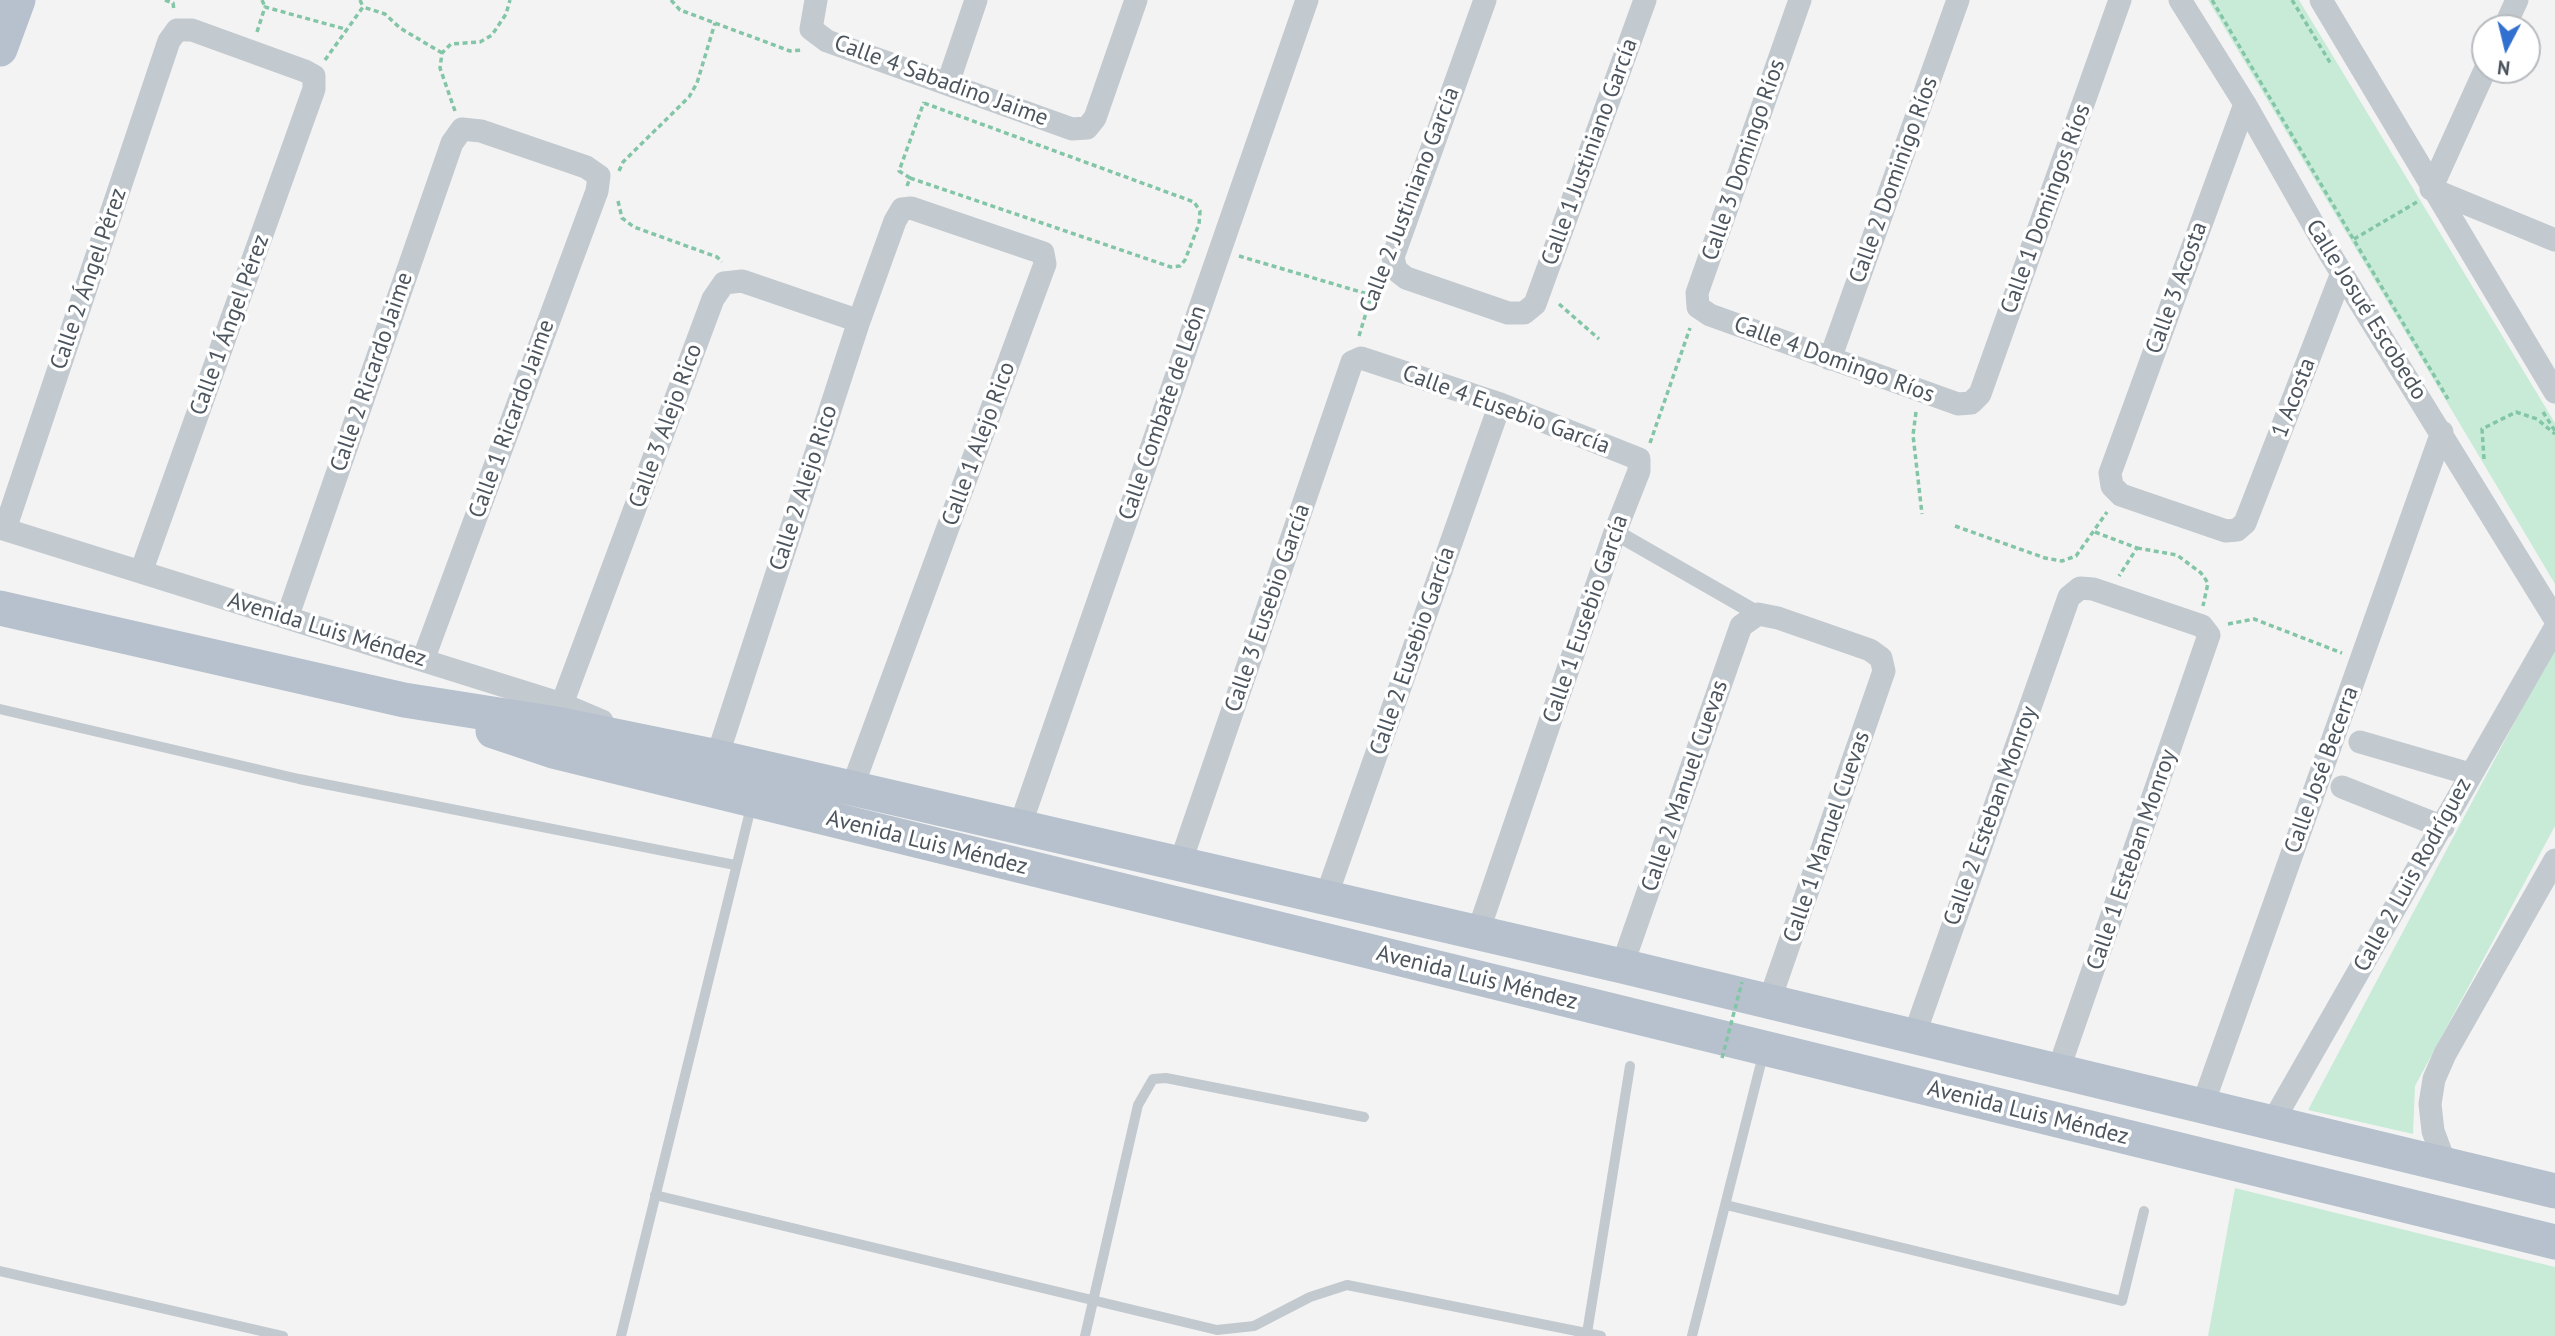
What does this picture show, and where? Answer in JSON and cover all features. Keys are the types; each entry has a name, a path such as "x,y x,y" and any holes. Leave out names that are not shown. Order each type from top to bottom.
{"main road":[{"path":"0,50 18,0"},
{"name":"Avenida Luis Méndez","path":"0,608 404,700 650,741 1622,965 2555,1191"},
{"name":"Avenida Luis Méndez","path":"404,700 553,751 2555,1242"}],"street":[{"path":"811,29 816,0"},
{"path":"940,81 976,0"},
{"name":"Calle 4 Sabadino Jaime","path":"811,29 827,41 1072,129 1087,128 1095,117 1136,0"},
{"name":"Calle Combate de León","path":"1020,826 1307,0"},
{"name":"Calle 2 Justiniano García","path":"1393,257 1485,0"},
{"name":"Calle 1 Justiniano García","path":"1538,296 1645,0"},
{"name":"Calle 3 Domingo Ríos","path":"1704,311 1697,293 1801,0"},
{"name":"Calle 2 Dominigo Ríos","path":"1830,359 1958,0"},
{"name":"Calle 1 Domingos Ríos","path":"1958,404 1971,403 1980,394 2120,0"},
{"name":"Calle Josué Escobedo","path":"2180,0 2245,104 2342,273 2555,619"},
{"path":"2321,0 2431,189 2555,392"},
{"name":"Calle 2 Ángel Pérez","path":"2,528 169,41 177,30 192,30 250,50"},
{"path":"250,50 314,76"},
{"name":"Calle 1 Ángel Pérez","path":"141,572 314,89 314,76"},
{"path":"2431,189 2479,84"},
{"name":"Calle 3 Acosta","path":"2113,482 2245,104"},
{"path":"462,129 481,131 608,176"},
{"name":"Calle 2 Ricardo Jaime","path":"287,618 452,144 462,129"},
{"name":"Calle 1 Ricardo Jaime","path":"423,660 597,191 608,176"},
{"path":"2431,189 2555,240"},
{"name":"Calle 1 Alejo Rico","path":"852,788 1045,264 1043,253 911,208 902,209 895,221"},
{"name":"Calle 2 Alejo Rico","path":"718,757 859,321 895,221"},
{"path":"1393,257 1396,270 1406,278 1508,313 1524,313 1538,296"},
{"name":"1 Acosta","path":"2113,482 2226,531 2237,530 2245,523 2342,273"},
{"path":"742,281 859,321"},
{"name":"Calle 3 Alejo Rico","path":"562,704 713,299 723,283 742,281"},
{"name":"Calle 4 Domingo Ríos","path":"1704,311 1958,404"},
{"name":"Calle 4 Eusebio García","path":"1357,360 1500,404 1639,459 1639,471"},
{"name":"Calle 3 Eusebio García","path":"1181,864 1357,360"},
{"name":"Calle 2 Eusebio García","path":"1326,897 1500,404"},
{"name":"Calle José Becerra","path":"2202,1107 2442,432"},
{"name":"Calle 1 Eusebio García","path":"1478,932 1615,532 1639,471"},
{"name":"Avenida Luis Méndez","path":"2,528 562,704 650,741"},
{"path":"1615,532 1758,614"},
{"name":"Calle 2 Esteban Monroy","path":"1913,1036 2069,597 2080,589 2108,594"},
{"path":"2108,594 2203,635"},
{"name":"Calle 1 Manuel Cuevas","path":"1758,614 1870,650 1881,658 1884,671 1769,1002"},
{"name":"Calle 2 Manuel Cuevas","path":"1622,965 1741,625 1758,614"},
{"name":"Calle 2 Luis Rodríguez","path":"2272,1123 2555,628"},
{"name":"Calle 1 Esteban Monroy","path":"2058,1071 2203,635"},
{"path":"2360,742 2470,774"},
{"path":"2342,787 2442,827"},
{"path":"2446,1166 2433,1131 2430,1104 2434,1079 2445,1054 2555,860"}],"lane":[{"path":"0,709 299,779 735,865"},
{"path":"621,1336 753,800"},
{"path":"1692,1336 1765,1049"},
{"path":"1587,1333 1630,1066"},
{"path":"1085,1336 1138,1105 1153,1079 1166,1078 1364,1117"},
{"path":"654,1195 1217,1330 1254,1326 1310,1297 1348,1285 1601,1336"},
{"path":"1726,1205 2122,1301 2144,1211"},
{"path":"0,1271 283,1336"}],"path":[{"path":"250,50 265,7 262,0"},
{"path":"360,0 363,7 385,14 400,28 442,53"},
{"path":"462,129 440,68 442,53 451,44 480,42 492,35 506,14 510,0"},
{"path":"671,0 680,10 797,52 804,47 811,29"},
{"path":"2212,0 2450,403"},
{"path":"265,7 345,29"},
{"path":"314,76 363,7"},
{"path":"715,23 697,83 689,97 608,176 622,218 634,227 717,257 742,281"},
{"path":"923,103 1195,202 1200,211 1199,224 1185,260 1180,266 1171,267 910,178 899,171 923,103 940,81"},
{"path":"895,221 910,178"},
{"path":"2353,239 2416,203 2431,189"},
{"path":"1219,251 1371,295"},
{"name":"Calle 2 Justiniano García","path":"1357,360 1379,271 1393,257"},
{"path":"1538,296 1599,339"},
{"path":"1639,471 1704,311"},
{"path":"1920,391 1913,424 1922,514"},
{"path":"2478,450 2485,462 2482,429 2516,412 2537,419 2555,434"},
{"path":"1955,526 2045,558 2062,561 2076,556 2095,532 2113,482"},
{"path":"2095,532 2137,548 2176,555 2201,573 2208,583 2203,635 2245,619 2254,619 2360,660"},
{"path":"2108,594 2137,548"},
{"path":"1722,1058 1742,982"}],"green space":[{"path":"2208,0 2299,0 2555,423 2555,584"},
{"path":"2555,646 2555,826 2415,1086 2413,1134 2308,1110"},
{"path":"2235,1188 2555,1267 2555,1336 2208,1336"}]}
